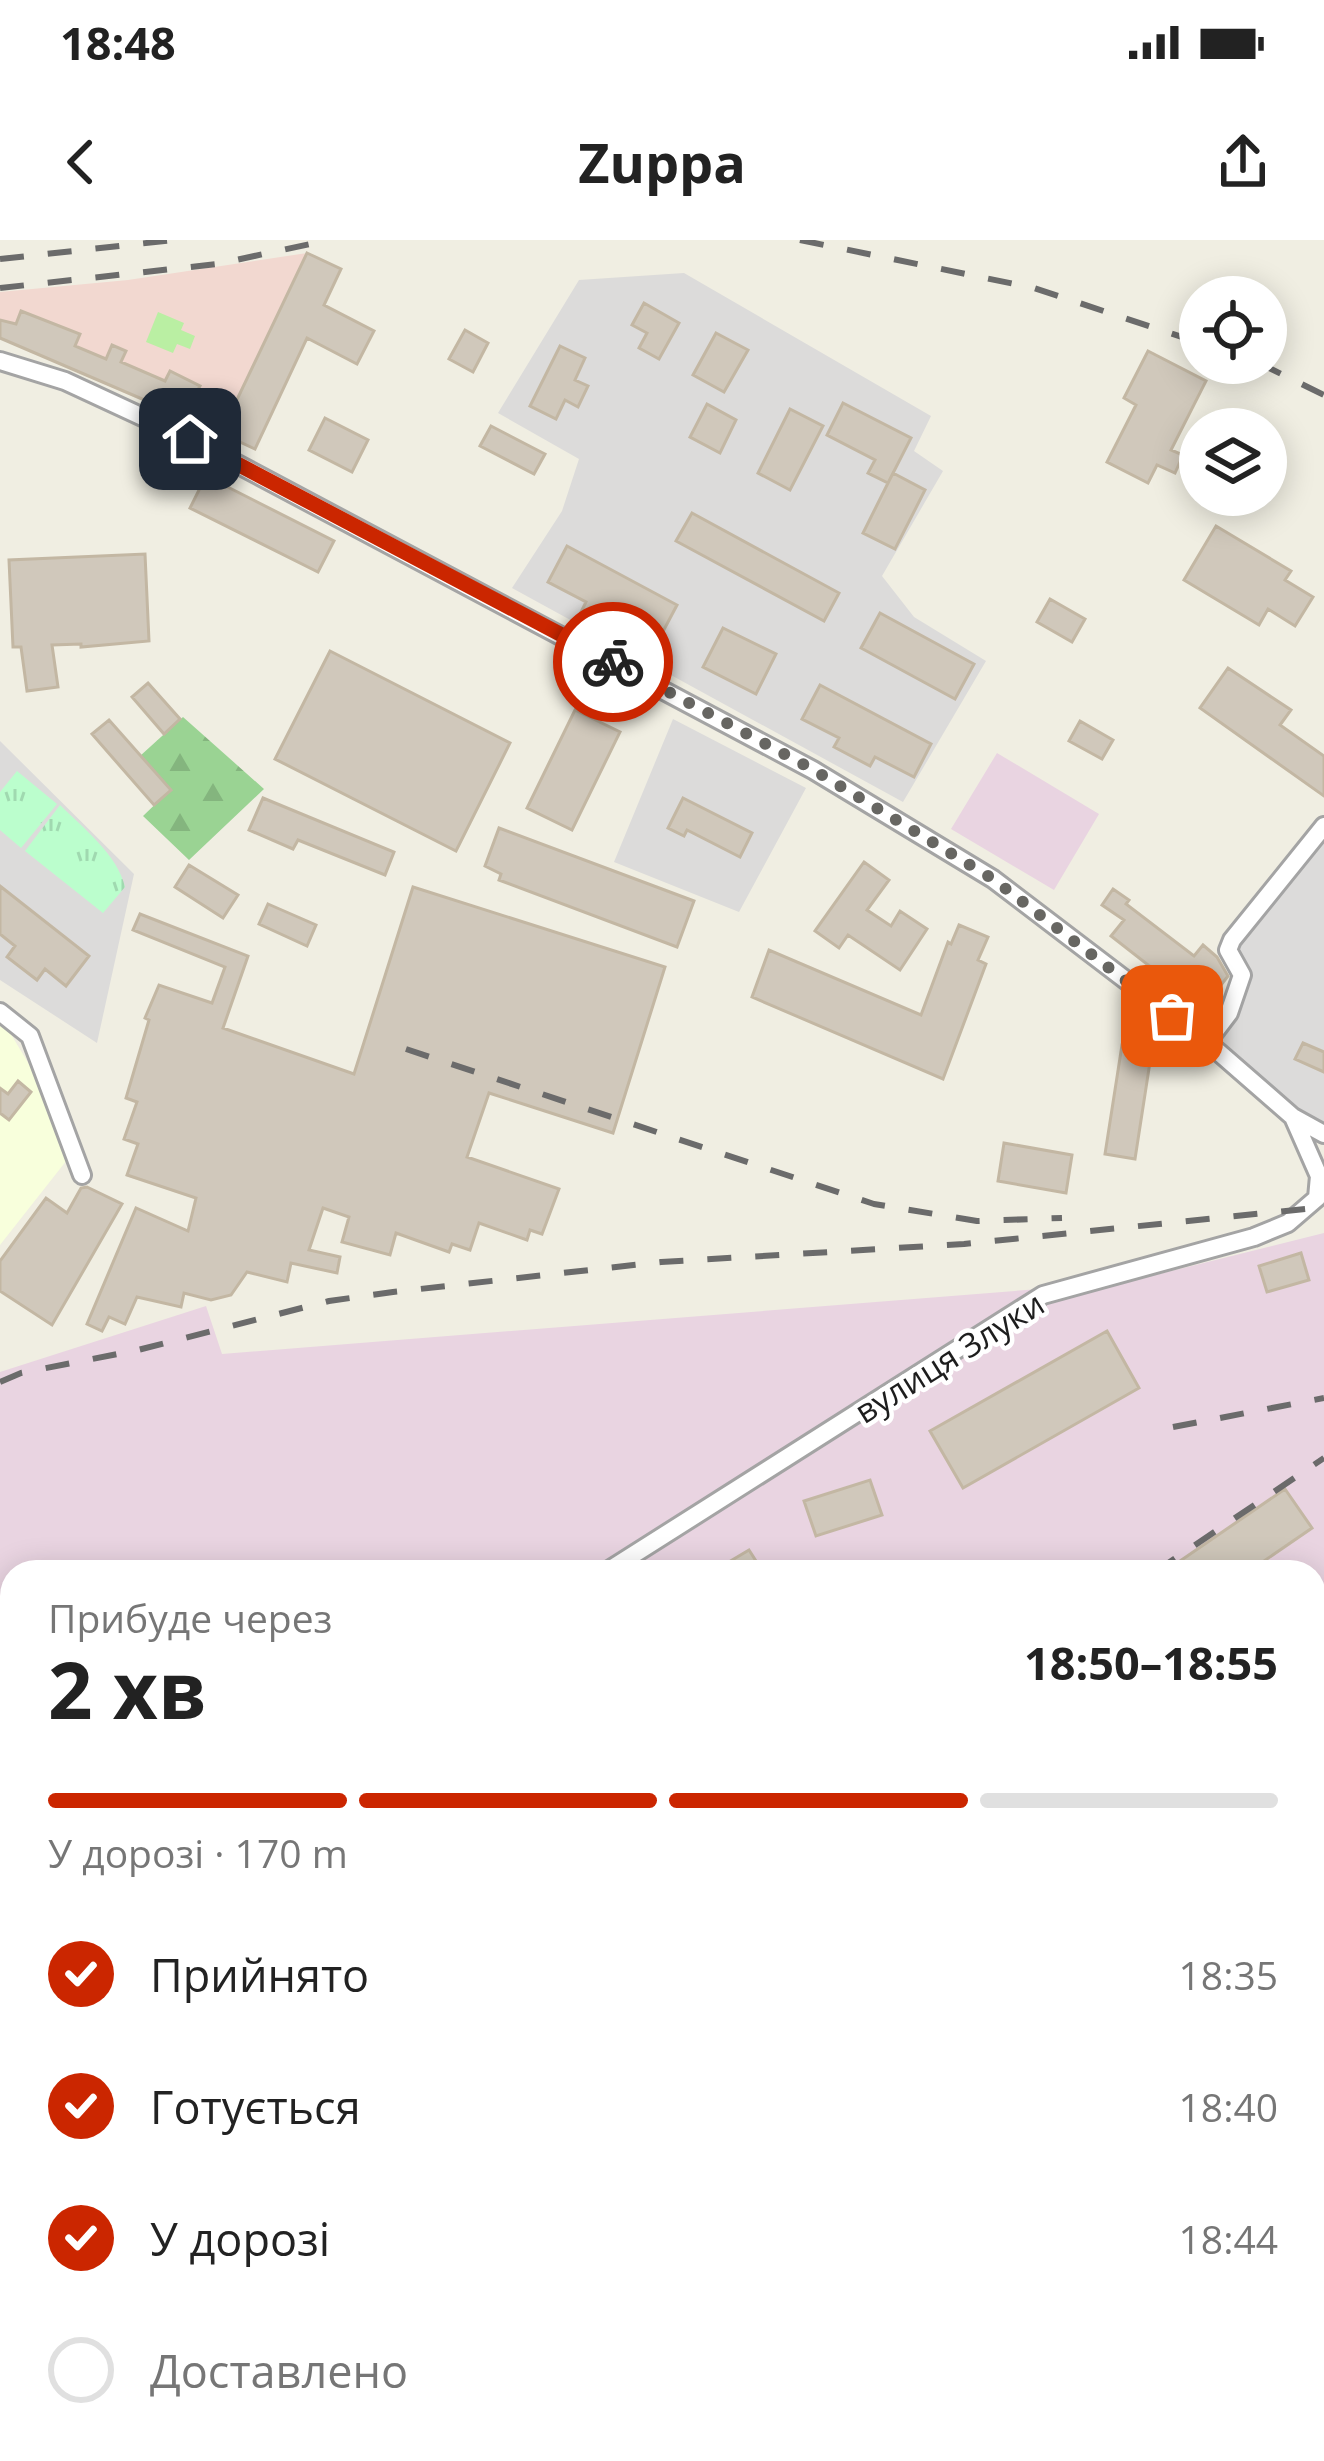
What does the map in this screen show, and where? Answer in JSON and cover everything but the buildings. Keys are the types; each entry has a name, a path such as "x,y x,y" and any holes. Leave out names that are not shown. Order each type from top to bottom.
{"street":[{"path":"0,361 64,381 190,439 814,770 993,879 1207,1042 1293,1117 1324,1134"},
{"path":"1207,1042 1229,1013 1242,975 1228,950 1232,940 1324,826"},
{"path":"0,1012 30,1036 82,1175"},
{"name":"вулиця Злуки","path":"625,1560 1043,1295 1254,1237 1288,1223 1320,1197 1313,1156 1293,1117"}],"shaded area":[{"path":"307,253 341,269 255,449 0,339 0,292 128,280"},
{"path":"684,273 931,416 914,451 943,471 882,576 914,617 986,661 903,802 512,588 562,511 579,459 498,413 579,280"},
{"path":"673,719 806,788 739,912 614,862"},
{"path":"0,741 134,874 97,1043 0,980"},
{"path":"997,753 1099,814 1054,890 951,829"},
{"path":"1324,821 1324,1127 1297,1115 1216,1034 1243,961 1226,939"},
{"path":"0,1016 78,1146 0,1245"},
{"path":"1324,1233 1324,1560 0,1560 0,1372 206,1306 222,1354 1127,1282"}],"green space":[{"path":"158,312 184,323 181,330 195,336 190,349 177,344 173,353 146,342"},
{"path":"183,717 264,789 189,860 143,816 170,790 140,756"},
{"path":"17,771 57,804 21,848 0,830 0,792"},
{"path":"60,805 98,842 121,875 125,887 103,913 25,851"}],"railway":[{"path":"0,259 174,240"},
{"path":"0,288 217,264 329,240"},
{"path":"800,240 1034,288 1179,336"},
{"path":"1287,377 1324,395"},
{"path":"406,1049 874,1204 977,1221 1062,1218"},
{"path":"0,1382 21,1373 138,1350 329,1301 393,1292 661,1262 964,1244 1324,1207"},
{"path":"1173,1427 1324,1398"},
{"path":"1173,1560 1324,1458"}],"way so far":[{"path":"613,662 814,770 993,879 1172,1016"}],"route":[{"path":"190,439 613,662"}]}
